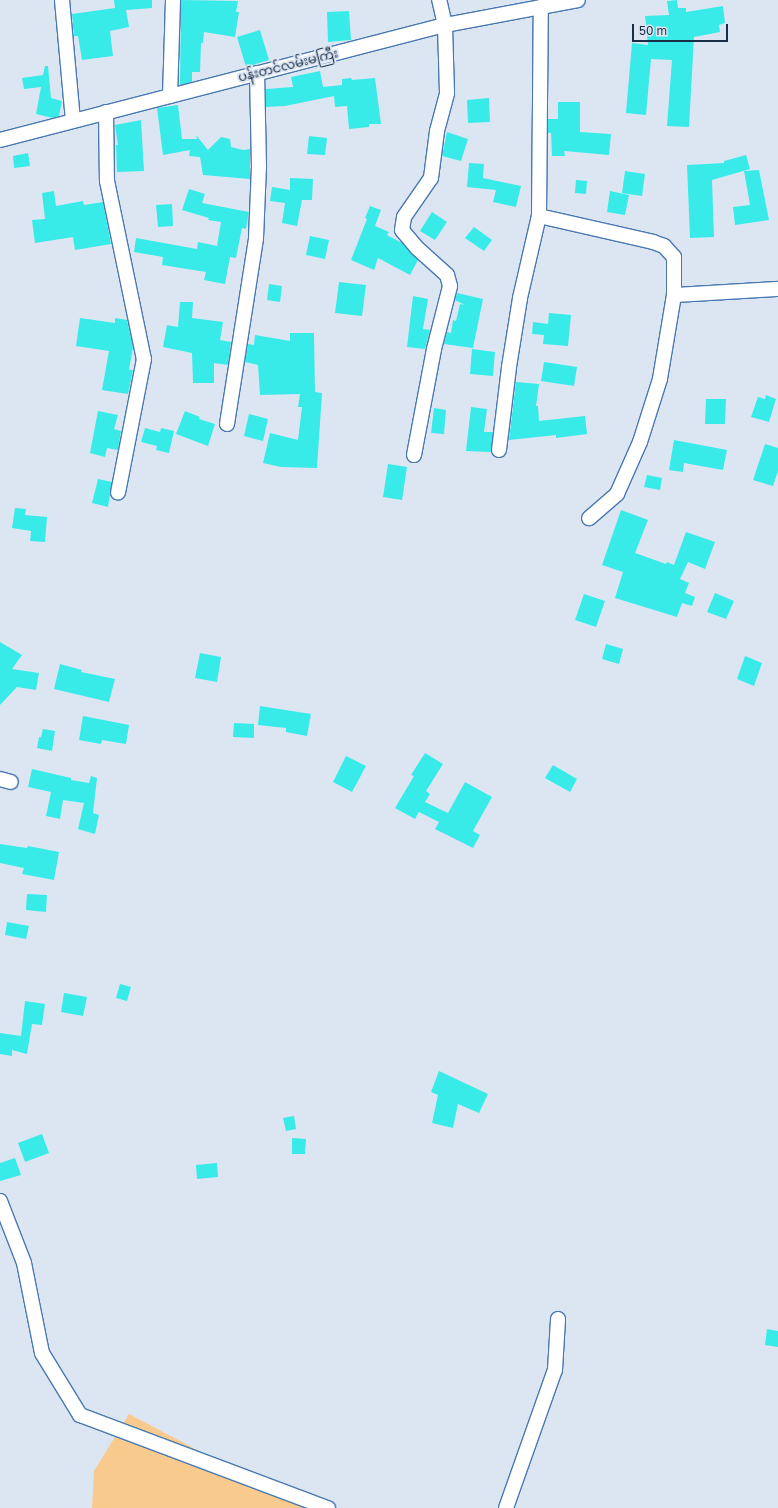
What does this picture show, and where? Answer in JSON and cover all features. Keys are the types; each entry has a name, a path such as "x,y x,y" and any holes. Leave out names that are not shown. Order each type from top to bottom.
{"street":[{"path":"62,0 73,121"},
{"path":"170,96 173,0"},
{"path":"414,455 434,349 450,286 447,275 417,248 402,230 404,217 431,178 437,131 447,94 445,25 439,0"},
{"name":"ပန်းတင်လမ်းမကြီး","path":"0,140 445,25 578,0"},
{"path":"499,450 509,367 520,298 539,216 541,7"},
{"path":"227,424 256,238 259,166 257,74"},
{"path":"106,112 107,181 144,359 118,493"},
{"path":"539,216 664,246 674,257 674,295 660,378 640,442 617,494 589,518"},
{"path":"674,295 778,289"},
{"path":"0,1201 24,1262 42,1353 80,1415 328,1508"},
{"path":"506,1508 555,1370 558,1318"}],"shaded area":[{"path":"129,1414 307,1508 92,1508 94,1471"}],"building":[{"path":"114,0 152,0 152,8 126,10 129,27 110,31 113,56 82,60 78,36 74,36 72,14 115,8"},
{"path":"181,0 238,1 236,12 239,12 235,37 204,32 203,43 201,43 200,72 192,72 192,82 180,85"},
{"path":"677,0 678,8 686,8 686,12 723,6 725,23 719,25 720,32 694,37 689,127 667,126 672,60 651,59 646,115 626,113 632,43 648,45 645,16 669,15 667,1"},
{"path":"349,11 351,40 328,42 327,12"},
{"path":"260,30 269,60 246,67 237,37"},
{"path":"45,66 48,66 51,98 62,101 59,116 53,118 36,114 41,87 24,89 22,78 43,75"},
{"path":"320,71 323,87 342,85 342,79 351,78 352,80 375,78 381,124 369,124 369,127 349,129 347,106 335,107 334,96 285,106 266,107 266,89 293,87 291,77"},
{"path":"489,98 490,122 468,123 467,100"},
{"path":"558,102 580,102 580,132 611,134 609,155 564,151 565,156 552,156 551,133 548,133 548,119 558,119"},
{"path":"178,105 182,139 197,139 196,135 208,150 221,137 230,139 231,147 243,150 250,149 250,179 203,175 200,157 189,156 190,150 163,155 157,108"},
{"path":"141,120 144,171 117,172 116,145 118,145 115,125"},
{"path":"447,132 468,139 461,161 442,156"},
{"path":"309,136 327,138 325,155 307,154"},
{"path":"28,153 30,166 14,168 13,156"},
{"path":"746,155 750,169 712,180 714,237 690,238 687,165 724,163 724,161"},
{"path":"469,163 484,164 483,178 521,186 516,207 493,202 496,190 467,187"},
{"path":"759,170 769,220 735,225 733,207 750,205 744,171"},
{"path":"625,171 645,174 642,196 622,193"},
{"path":"290,178 313,179 312,200 302,200 297,226 282,223 285,203 270,201 272,187 290,190"},
{"path":"576,180 587,181 586,194 575,193"},
{"path":"189,189 205,194 202,203 249,212 246,229 242,228 236,258 230,257 225,284 204,280 206,272 162,265 163,257 134,252 136,238 197,249 198,242 217,246 221,222 208,220 209,218 182,210"},
{"path":"54,191 56,206 83,201 84,205 103,202 111,244 75,250 73,237 35,243 32,220 45,219 42,193"},
{"path":"610,191 629,195 625,215 607,212"},
{"path":"172,204 173,226 158,227 156,205"},
{"path":"370,206 381,210 375,226 389,232 387,235 402,243 418,260 410,275 378,258 374,270 351,260 367,219 365,218"},
{"path":"432,212 447,222 435,240 420,231"},
{"path":"474,227 492,240 484,251 465,238"},
{"path":"310,236 329,240 325,259 306,255"},
{"path":"339,282 366,285 362,316 335,313"},
{"path":"269,284 282,286 280,302 267,300"},
{"path":"457,293 483,299 473,348 444,344 447,332 451,333 453,320 456,321 460,304 465,305 455,300"},
{"path":"413,296 428,299 423,329 430,330 425,349 407,347"},
{"path":"180,302 193,302 192,318 223,322 220,340 231,342 228,365 214,363 214,383 193,383 192,353 163,347 167,325 178,327"},
{"path":"549,313 571,315 568,346 543,344 544,335 532,334 533,322 548,324"},
{"path":"80,318 115,323 115,318 127,320 133,347 129,370 133,370 128,394 102,390 109,351 76,346"},
{"path":"290,333 314,333 315,392 322,393 317,468 281,467 263,463 270,433 298,440 302,407 298,407 300,394 260,395 258,365 245,362 248,344 254,345 255,335 290,341"},
{"path":"472,349 495,352 493,376 470,374"},
{"path":"544,362 577,367 574,386 541,381"},
{"path":"516,382 539,384 536,406 538,406 539,421 585,416 587,434 556,438 556,435 509,440"},
{"path":"766,395 776,399 769,422 751,417 758,397 765,399"},
{"path":"706,399 726,399 725,424 705,424"},
{"path":"471,407 487,409 484,432 493,432 491,452 466,451"},
{"path":"434,408 446,410 444,434 431,433"},
{"path":"98,411 118,415 114,429 121,431 118,450 107,448 105,457 90,453"},
{"path":"185,411 200,417 199,419 215,424 208,446 176,434"},
{"path":"249,414 268,419 263,441 244,436"},
{"path":"145,428 160,432 161,428 174,431 169,453 156,450 157,446 141,442"},
{"path":"674,440 727,450 723,470 684,463 683,472 669,470"},
{"path":"765,444 778,448 778,471 773,486 753,480"},
{"path":"388,464 407,467 402,500 383,497"},
{"path":"647,475 662,478 660,490 644,487"},
{"path":"98,479 112,482 108,507 92,503"},
{"path":"15,508 26,509 25,515 47,517 45,542 30,541 31,531 12,528"},
{"path":"621,510 648,520 635,553 666,564 667,562 674,565 686,532 715,542 705,569 688,562 680,579 689,583 685,593 695,597 692,606 682,603 677,617 615,598 623,572 602,565"},
{"path":"715,593 734,601 726,619 707,612"},
{"path":"584,594 605,601 596,627 575,620"},
{"path":"0,642 22,655 12,669 39,673 36,690 17,687 0,705"},
{"path":"606,644 623,649 619,664 602,659"},
{"path":"200,653 221,657 217,682 195,678"},
{"path":"745,656 762,663 754,686 737,679"},
{"path":"60,664 82,670 81,672 115,679 109,702 54,689"},
{"path":"260,706 311,714 307,736 286,732 286,728 258,725"},
{"path":"83,716 129,725 126,744 102,740 101,744 79,740"},
{"path":"234,723 254,724 254,738 233,737"},
{"path":"43,729 55,731 52,751 37,748 39,737 41,737"},
{"path":"425,753 443,764 426,791 430,794 425,802 448,813 465,782 492,797 473,831 480,835 473,848 435,829 439,822 419,812 415,819 395,808 414,776 411,775"},
{"path":"346,756 366,766 352,792 333,782"},
{"path":"553,765 577,779 570,792 545,778"},
{"path":"32,769 71,778 71,780 89,783 91,776 97,778 93,813 99,815 95,834 78,829 84,803 63,800 60,819 46,816 51,792 28,787"},
{"path":"0,844 27,848 28,846 59,852 54,880 22,874 24,868 0,863"},
{"path":"27,894 47,895 46,912 26,910"},
{"path":"7,922 29,926 26,939 5,935"},
{"path":"120,984 131,987 127,1001 116,998"},
{"path":"64,993 87,997 83,1016 61,1012"},
{"path":"25,1001 45,1004 42,1025 32,1024 27,1054 12,1050 12,1056 0,1054 0,1033 21,1036"},
{"path":"439,1071 488,1094 479,1113 458,1104 453,1128 432,1123 438,1095 431,1092"},
{"path":"294,1116 296,1129 286,1131 283,1118"},
{"path":"42,1134 49,1153 25,1162 18,1143"},
{"path":"292,1138 306,1139 305,1154 292,1154"},
{"path":"15,1158 21,1175 0,1181 0,1163"},
{"path":"217,1163 218,1177 197,1179 196,1165"},
{"path":"767,1329 778,1331 778,1347 765,1345"}]}
